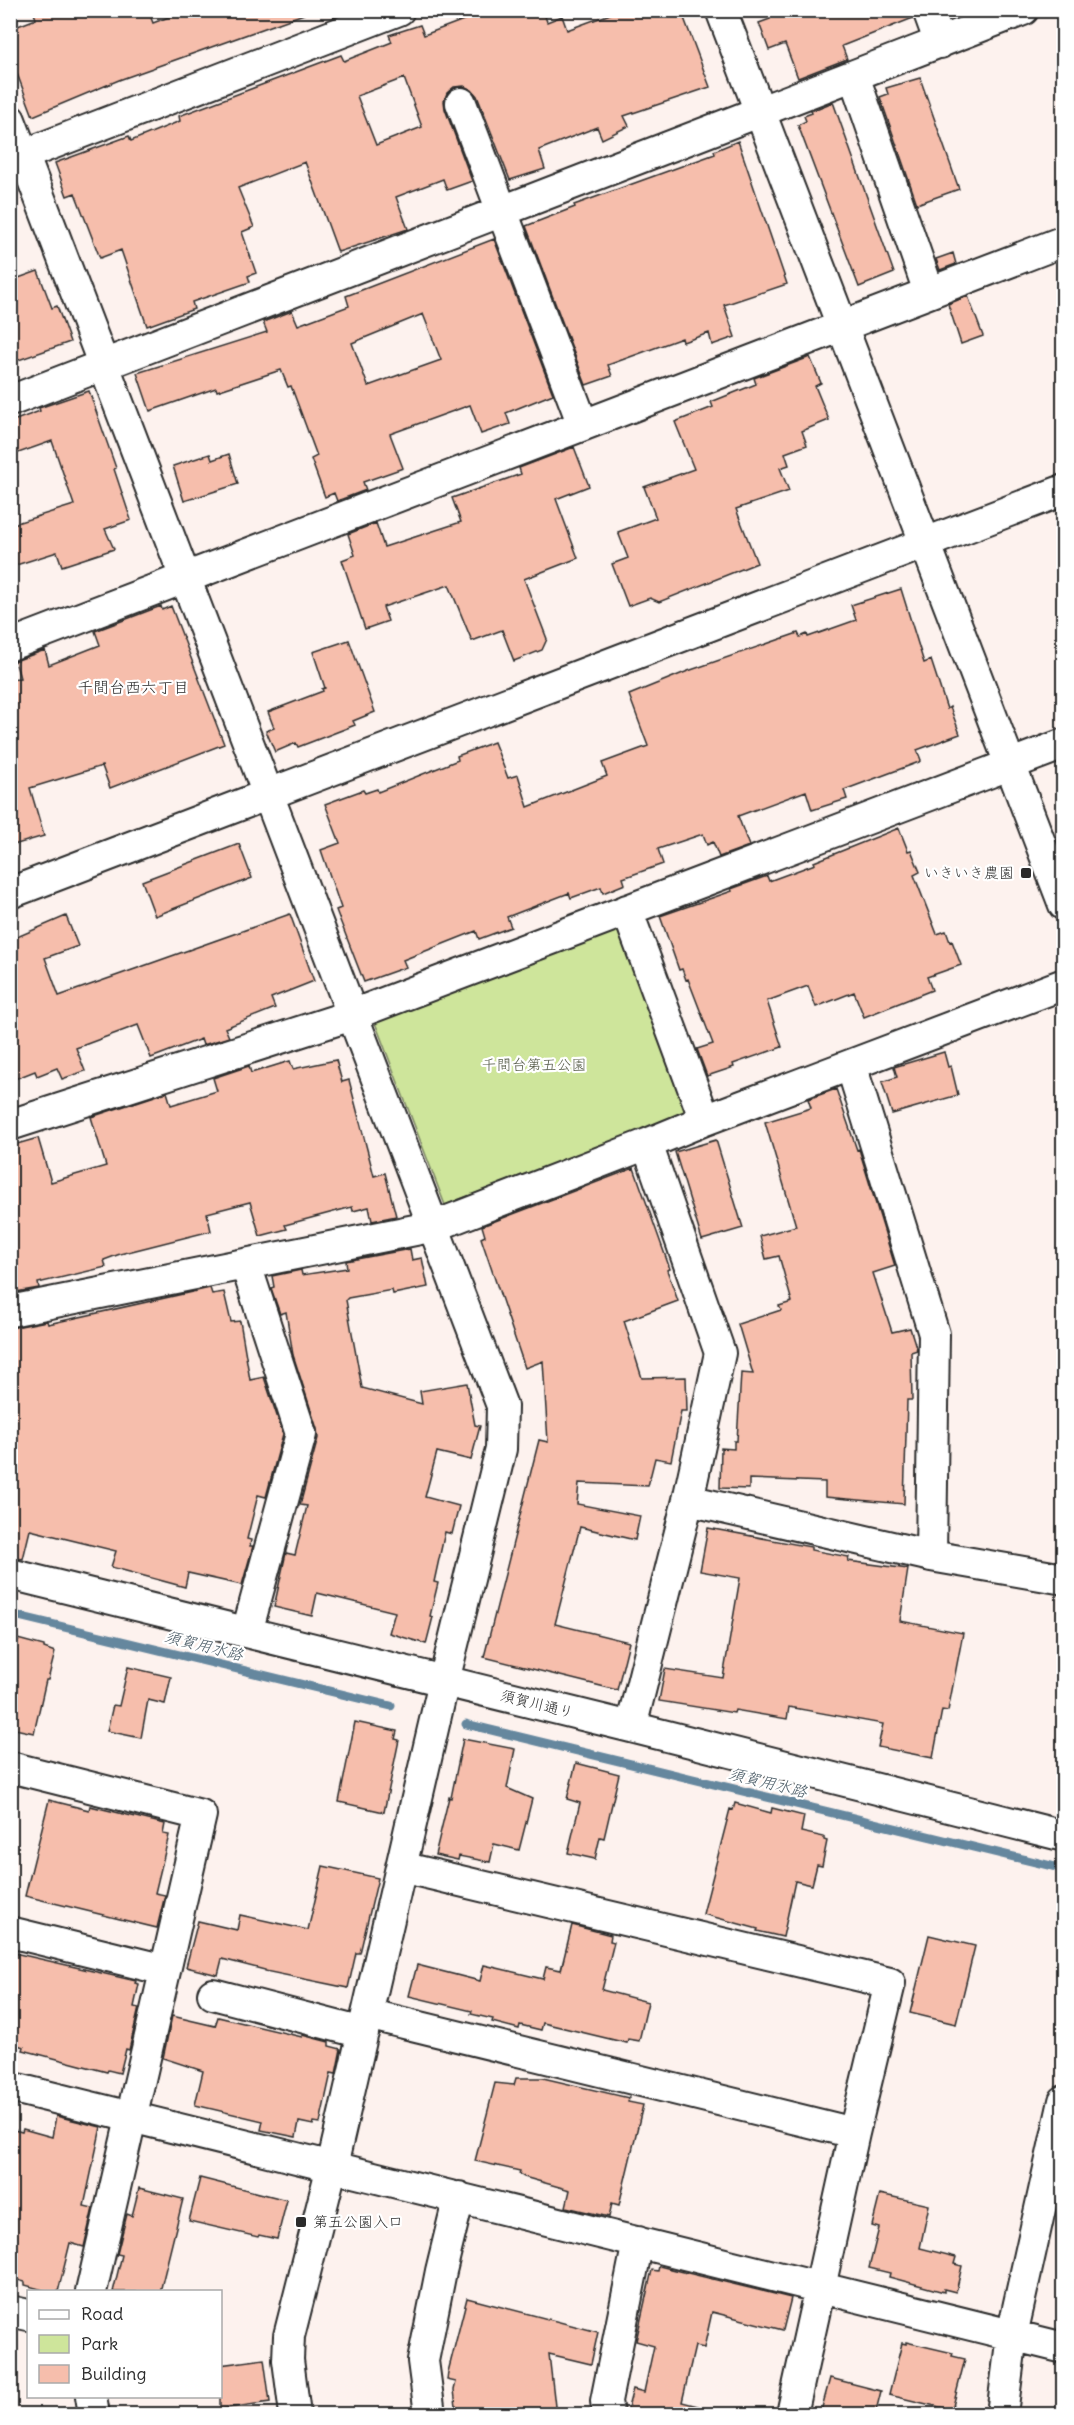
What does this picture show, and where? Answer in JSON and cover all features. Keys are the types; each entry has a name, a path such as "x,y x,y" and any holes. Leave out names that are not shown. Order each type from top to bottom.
{"street":[{"path":"17,157 399,10"},
{"path":"721,10 1064,905"},
{"path":"928,10 940,43"},
{"path":"10,401 1023,10"},
{"path":"854,76 929,292"},
{"path":"461,103 583,425"},
{"path":"10,120 17,157 105,364 502,1406 501,1449 444,1681 332,2166 289,2336 288,2360 296,2415"},
{"path":"10,645 1064,241"},
{"path":"10,893 1064,490"},
{"path":"10,1125 352,1015 1064,744"},
{"path":"627,910 705,1120"},
{"path":"10,1311 435,1226 705,1120 1064,984"},
{"path":"851,1065 934,1334 931,1556"},
{"path":"631,1727 688,1500 720,1353 647,1144"},
{"path":"246,1265 301,1434 247,1632"},
{"path":"688,1500 931,1556 1064,1579"},
{"name":"須賀川通り","path":"10,1574 1064,1836"},
{"path":"10,1767 201,1815 91,2290"},
{"path":"401,1867 890,1983 819,2287 792,2415"},
{"path":"10,1932 165,1970"},
{"path":"213,1994 365,2024 854,2133"},
{"path":"10,2087 1064,2348"},
{"path":"1002,2415 1012,2335 1064,2101"},
{"path":"430,2415 423,2361 459,2197"},
{"path":"608,2415 606,2401 639,2242"},
{"path":"10,2311 27,2315"},
{"path":"91,2398 94,2415"}],"green space":[{"name":"千間台第五公園","path":"623,925 694,1110 445,1205 374,1020"}],"building":[{"path":"33,10 148,10 153,23 187,10 304,10 304,14 119,80 33,116 10,55 10,29 36,19"},
{"path":"490,10 543,10 547,22 562,16 567,30 621,10 681,10 710,87 624,116 629,126 602,139 597,127 539,150 545,169 510,180 477,96 464,86 454,87 447,93 444,101 445,109 472,181 447,190 443,179 396,197 408,229 338,252 305,162 238,188 254,227 242,232 256,273 248,276 250,282 192,302 194,309 147,326 121,250 100,258 75,193 67,196 55,163 129,136 131,141 180,121 179,116 341,55 344,61 392,42 389,35 420,25 424,35","holes":["404,78 422,127 376,145 357,96"]},
{"path":"767,10 911,10 913,18 842,46 847,59 798,78 785,44 769,50 759,23 770,19"},
{"path":"920,78 959,189 917,204 880,97 888,94 886,88"},
{"path":"833,102 894,273 859,287 798,125 806,121 804,116 812,113 811,111"},
{"path":"738,141 787,284 724,305 735,337 712,345 709,333 683,342 682,338 608,365 612,376 586,385 526,226 575,207 574,205 715,154 714,151"},
{"path":"494,239 553,394 506,413 510,424 481,434 470,405 390,434 403,468 363,482 366,490 337,501 334,493 325,497 311,459 317,456 291,386 288,387 281,370 217,391 216,388 150,411 137,373 267,332 263,322 292,311 298,325 349,306 346,296","holes":["423,314 441,360 368,386 352,343"]},
{"path":"953,253 956,264 940,270 936,259"},
{"path":"38,271 52,308 57,306 70,342 10,363 10,281"},
{"path":"968,296 983,336 961,344 948,304"},
{"path":"810,357 821,383 815,386 829,420 802,431 807,445 785,453 789,465 780,468 789,491 736,509 757,563 659,602 650,598 628,606 612,564 628,558 618,532 656,518 644,487 694,469 675,422 713,407 711,402 756,384 754,378"},
{"path":"89,391 116,468 114,469 131,520 105,529 114,549 62,566 57,552 10,567 10,525 74,505 52,441 10,456 10,422 40,411 39,408"},
{"path":"574,447 589,486 556,499 578,558 524,579 547,639 542,650 514,661 502,630 472,641 449,585 383,607 388,621 365,629 342,560 355,555 348,534 376,523 384,547 461,522 452,498 521,474 519,468"},
{"path":"210,454 212,460 229,454 238,484 184,501 173,466"},
{"path":"901,589 924,663 931,660 947,709 950,707 960,734 917,750 921,760 919,762 844,790 847,799 812,810 806,791 738,816 749,846 719,857 713,842 707,845 703,834 658,849 663,864 623,878 625,884 603,893 601,887 571,898 569,893 507,917 511,927 479,939 476,931 403,960 406,967 364,982 336,910 341,908 321,850 340,843 325,804 363,790 365,793 377,789 378,792 458,760 457,756 494,742 508,778 518,775 528,807 607,776 602,763 648,746 629,695 688,671 798,633 800,637 807,634 808,637 856,620 851,605"},
{"path":"161,606 162,610 171,606 224,744 110,788 102,766 30,788 44,836 10,846 10,679 20,678 15,661 45,650 49,665 100,645 95,631"},
{"path":"349,640 375,712 353,721 355,725 298,747 296,743 275,752 266,731 274,728 268,712 323,691 322,689 325,688 313,652"},
{"path":"899,828 920,872 914,875 937,934 946,931 961,965 927,977 932,990 864,1017 854,992 816,1007 808,986 767,1001 782,1047 733,1064 734,1067 707,1076 697,1049 713,1044 688,979 686,980 682,969 679,970 660,916 767,876 769,881"},
{"path":"239,844 252,878 155,916 142,881"},
{"path":"290,914 314,981 271,998 275,1008 225,1028 229,1037 203,1045 201,1039 151,1058 138,1025 76,1048 85,1071 62,1079 57,1068 37,1076 35,1071 10,1081 10,940 66,916 78,946 45,958 59,996"},
{"path":"944,1052 948,1067 951,1066 958,1095 892,1114 882,1082 897,1077 894,1067"},
{"path":"336,1060 342,1082 349,1080 374,1176 385,1173 396,1216 372,1221 369,1207 353,1211 352,1207 285,1225 287,1229 260,1236 250,1202 207,1213 211,1231 120,1254 104,1260 106,1267 38,1283 39,1288 10,1293 10,1146 38,1138 51,1182 106,1166 91,1117 167,1092 171,1105 217,1091 213,1078 249,1066 251,1073 290,1061 293,1069"},
{"path":"836,1089 857,1150 859,1149 895,1266 873,1273 892,1332 910,1328 917,1350 911,1352 912,1400 907,1400 904,1504 825,1497 825,1482 749,1479 749,1489 720,1488 721,1448 734,1449 734,1441 737,1441 741,1373 753,1374 738,1324 781,1310 779,1306 792,1302 779,1256 766,1259 760,1236 796,1226 765,1122 811,1108 808,1099"},
{"path":"716,1140 743,1228 702,1240 675,1152"},
{"path":"634,1168 670,1269 667,1270 678,1301 624,1321 642,1378 686,1377 687,1411 681,1411 671,1461 655,1458 648,1486 579,1483 577,1504 640,1516 635,1540 580,1527 555,1624 629,1642 617,1690 484,1657 539,1440 548,1442 543,1361 525,1368 481,1238 485,1236 482,1226"},
{"path":"410,1249 412,1260 422,1258 428,1287 393,1294 392,1290 346,1300 362,1388 422,1404 420,1391 467,1383 475,1425 480,1426 471,1460 437,1452 425,1497 459,1506 452,1534 445,1532 434,1582 438,1583 426,1644 389,1633 395,1612 317,1593 312,1616 274,1607 286,1553 295,1555 307,1506 300,1505 318,1438 293,1355 286,1312 280,1314 271,1288 274,1287 272,1276 301,1270 302,1275 347,1268 346,1261"},
{"path":"210,1288 212,1294 224,1292 231,1322 240,1321 250,1380 264,1377 283,1434 266,1497 258,1495 247,1539 251,1540 250,1546 253,1546 242,1585 188,1573 185,1587 111,1567 116,1551 30,1530 23,1559 10,1557 10,1328 47,1321 48,1324"},
{"path":"708,1528 811,1547 811,1550 849,1557 848,1561 908,1569 900,1621 963,1633 948,1711 942,1710 933,1758 878,1747 883,1724 789,1707 787,1719 659,1701 665,1669 723,1678 740,1578 700,1571"},
{"path":"10,1637 44,1646 55,1652 34,1733 10,1728"},
{"path":"128,1667 171,1677 165,1704 148,1700 141,1738 107,1731 113,1705 119,1706"},
{"path":"355,1722 397,1731 395,1739 399,1740 384,1812 339,1802"},
{"path":"463,1739 515,1749 507,1788 532,1799 519,1850 494,1844 490,1862 459,1856 458,1860 435,1855 449,1797 451,1798"},
{"path":"576,1763 619,1774 604,1838 600,1837 595,1859 568,1853 580,1803 567,1799"},
{"path":"49,1800 89,1810 90,1806 165,1824 163,1834 169,1835 155,1893 165,1895 157,1928 25,1896"},
{"path":"735,1803 771,1813 772,1808 804,1816 801,1832 824,1837 827,1841 822,1866 817,1865 812,1885 795,1881 783,1937 703,1914 730,1809 733,1810"},
{"path":"323,1866 378,1878 360,1953 356,1953 348,1988 265,1971 222,1959 218,1975 186,1967 198,1921 237,1930 240,1915 308,1930"},
{"path":"572,1925 611,1935 610,1941 614,1942 602,1990 648,2002 639,2041 628,2039 627,2043 543,2023 541,2030 520,2025 519,2029 471,2014 472,2011 409,1996 417,1965 480,1981 484,1965 543,1979 546,1967 561,1970"},
{"path":"929,1935 975,1946 956,2024 910,2013"},
{"path":"10,1952 136,1981 135,1983 139,1984 134,2007 139,2008 129,2050 126,2049 120,2073 108,2070 107,2072 23,2050 24,2047 10,2043"},
{"path":"172,2016 215,2026 218,2017 329,2042 329,2046 341,2049 336,2074 331,2073 320,2123 314,2122 313,2125 299,2122 296,2137 261,2130 263,2121 195,2105 203,2071 163,2058"},
{"path":"516,2078 543,2078 629,2098 628,2102 643,2105 619,2205 612,2203 609,2217 566,2207 570,2190 524,2177 519,2174 520,2171 475,2161 495,2083 514,2085"},
{"path":"56,2116 101,2127 84,2206 93,2208 84,2247 70,2243 58,2290 43,2290 14,2279 18,2265 10,2263 10,2142 14,2130 22,2132 23,2129 52,2137"},
{"path":"200,2178 287,2200 277,2239 259,2235 258,2237 189,2221"},
{"path":"139,2188 183,2199 160,2290 113,2290 122,2255 117,2254 127,2214 132,2216"},
{"path":"880,2194 929,2205 920,2248 956,2257 954,2264 962,2266 956,2292 944,2289 944,2292 889,2277 890,2273 869,2268 879,2228 872,2226"},
{"path":"659,2266 791,2298 783,2330 712,2312 704,2348 695,2346 682,2402 698,2406 697,2415 626,2415 633,2389 644,2392 654,2346 636,2341 652,2270 658,2271"},
{"path":"467,2298 598,2332 591,2364 549,2354 556,2415 457,2415 454,2390 456,2382 447,2380"},
{"path":"906,2342 953,2353 952,2356 965,2359 952,2410 889,2395 902,2343 906,2344"},
{"path":"264,2359 270,2402 220,2409 222,2365"},
{"path":"830,2378 881,2391 875,2415 820,2415"}],"waterway":[{"name":"須賀用水路","path":"10,1614 391,1706"},
{"name":"須賀用水路","path":"466,1724 1064,1869"}],"place":[{"name":"いきいき農園","path":"1026,873"},
{"name":"第五公園入口","path":"301,2222"}],"district":[{"name":"千間台西六丁目","path":"133,687"}]}
